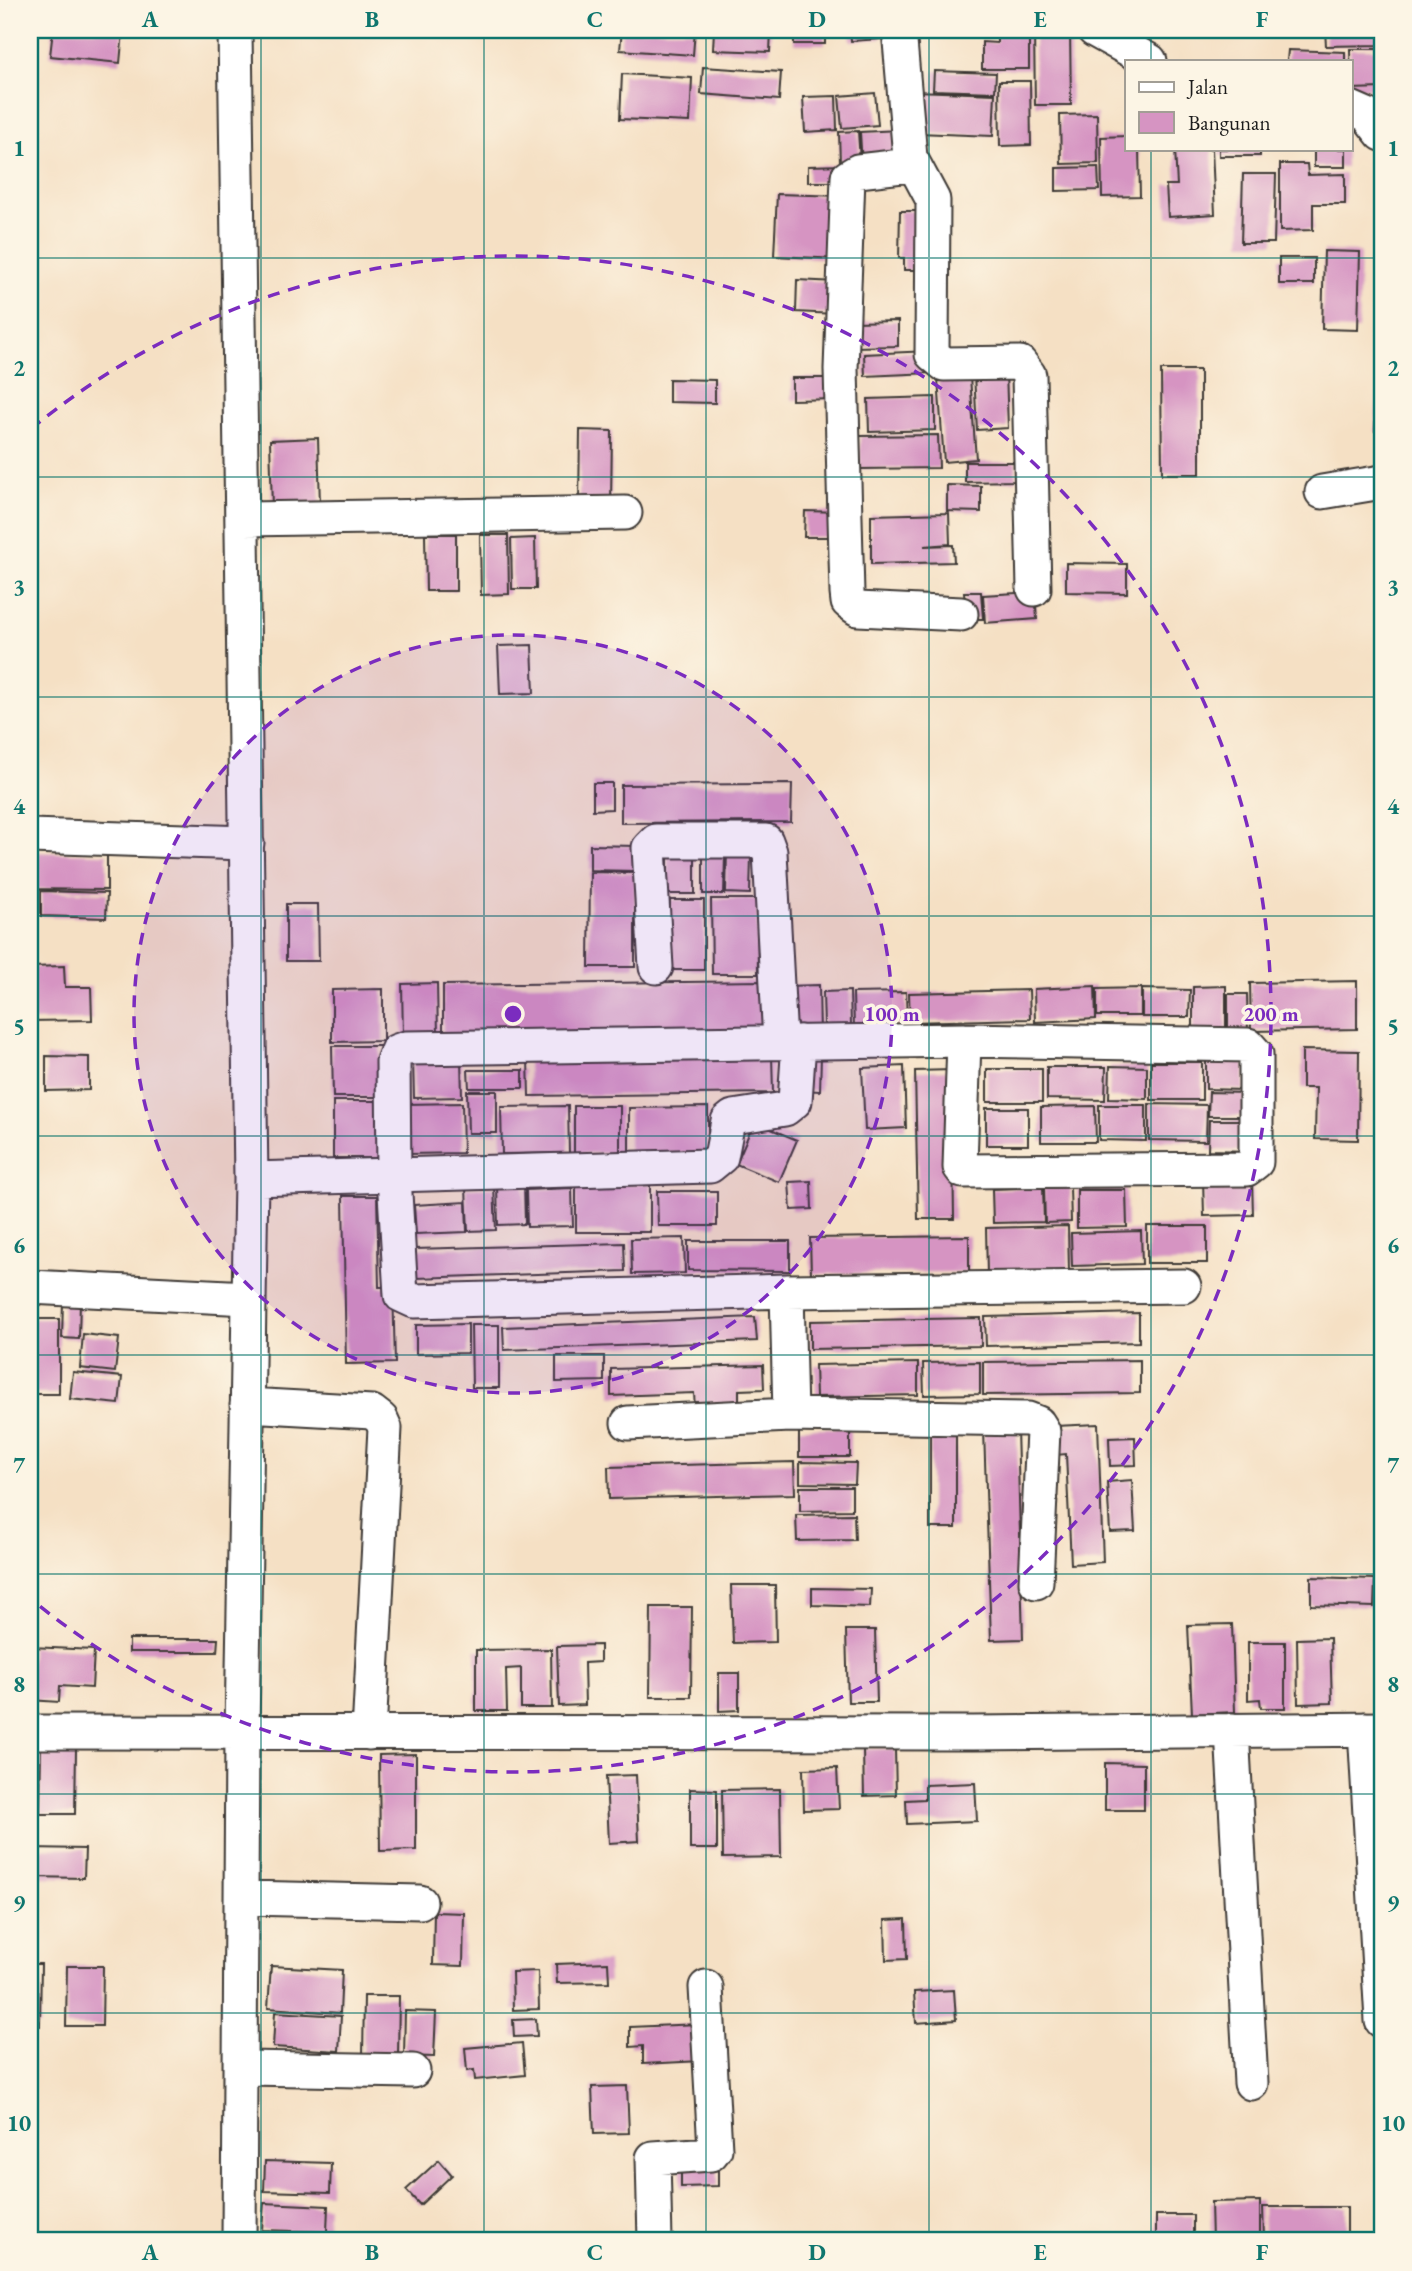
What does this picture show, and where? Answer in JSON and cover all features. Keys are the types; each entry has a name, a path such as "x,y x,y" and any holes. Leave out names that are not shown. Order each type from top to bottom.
{"street":[{"path":"235,30 244,519 251,1179 242,1732 239,2241"},
{"path":"899,30 911,165 933,200 932,354 944,364 1020,363 1029,375 1034,589"},
{"path":"1094,30 1148,60"},
{"path":"1352,108 1367,115 1382,134"},
{"path":"911,165 858,171 848,177 841,369 848,602 858,609 961,614"},
{"path":"1322,492 1382,482"},
{"path":"244,519 625,513"},
{"path":"30,836 247,843"},
{"path":"251,1179 710,1166 721,1157 728,1121 733,1116 785,1109 795,1101 771,852 766,842 656,841 649,848 656,967"},
{"path":"964,1040 960,1167 964,1171 1247,1169 1256,1162 1256,1054 1248,1045 964,1040 406,1048 397,1051 393,1061 394,1176 401,1295 407,1300 787,1291 1184,1286"},
{"path":"30,1287 248,1298"},
{"path":"787,1291 790,1415"},
{"path":"247,1405 372,1412 381,1419 385,1428 369,1733"},
{"path":"628,1423 790,1415 1028,1419 1038,1423 1044,1431 1036,1582"},
{"path":"30,1732 1374,1729 1382,2021"},
{"path":"1232,1730 1251,2083"},
{"path":"242,1898 420,1902"},
{"path":"655,2241 653,2158 708,2155 715,2148 706,1987"},
{"path":"241,2068 413,2071"}],"building":[{"path":"53,30 123,31 120,63 50,56"},
{"path":"622,30 695,30 693,55 620,50"},
{"path":"714,30 771,30 770,52 713,50"},
{"path":"794,30 825,30 825,44 794,44"},
{"path":"850,30 880,30 881,39 851,41"},
{"path":"987,30 987,33 951,32"},
{"path":"997,30 1029,30 1029,69 982,69 982,42 997,43"},
{"path":"1034,30 1070,30 1071,105 1035,105"},
{"path":"1325,30 1382,30 1382,45 1326,46"},
{"path":"1350,49 1382,49 1382,88 1352,89"},
{"path":"1288,50 1345,52 1345,60 1287,60"},
{"path":"703,67 781,72 779,100 701,94"},
{"path":"934,71 996,73 995,92 933,90"},
{"path":"622,74 692,78 690,122 620,119"},
{"path":"999,81 1030,81 1031,145 1000,146"},
{"path":"915,91 995,94 993,136 918,133"},
{"path":"875,93 878,125 842,128 839,96"},
{"path":"836,96 837,130 805,132 803,97"},
{"path":"1097,114 1098,163 1061,164 1060,115"},
{"path":"899,130 900,163 862,165 860,132"},
{"path":"858,131 860,162 840,163 839,132"},
{"path":"1125,136 1125,150 1139,150 1140,196 1102,197 1101,137"},
{"path":"1175,150 1212,150 1215,214 1168,217 1166,185 1177,185"},
{"path":"1219,150 1260,150 1260,156 1219,156"},
{"path":"1314,150 1346,150 1346,167 1314,167"},
{"path":"1280,164 1307,164 1308,175 1345,174 1345,204 1313,204 1313,230 1280,231"},
{"path":"844,165 844,182 808,182 808,166"},
{"path":"1098,167 1099,190 1056,191 1056,168"},
{"path":"1243,174 1276,174 1274,243 1241,243"},
{"path":"777,194 843,196 841,259 774,256"},
{"path":"900,211 929,211 928,270 904,270 904,258 899,258"},
{"path":"1324,251 1360,252 1358,330 1322,329"},
{"path":"1279,258 1314,258 1314,284 1279,284"},
{"path":"797,280 837,282 835,314 796,312"},
{"path":"898,321 898,346 853,347 853,322"},
{"path":"929,351 931,373 865,376 864,354"},
{"path":"1161,370 1200,370 1200,474 1162,474"},
{"path":"1006,372 1008,428 977,430 974,374"},
{"path":"970,377 976,459 944,462 938,379"},
{"path":"1379,377 1382,377 1382,431 1375,431"},
{"path":"792,378 837,378 837,399 792,400"},
{"path":"669,379 715,380 715,403 669,402"},
{"path":"935,397 935,430 869,432 868,399"},
{"path":"580,430 612,431 611,505 579,504"},
{"path":"938,435 939,468 860,469 860,436"},
{"path":"318,438 320,505 272,507 270,440"},
{"path":"965,462 1016,462 1016,481 965,482"},
{"path":"947,485 981,486 981,512 947,511"},
{"path":"805,511 840,512 840,537 804,537"},
{"path":"949,513 950,544 924,546 953,545 954,562 871,564 871,515"},
{"path":"425,534 456,534 456,591 426,591"},
{"path":"480,535 508,535 509,594 481,595"},
{"path":"535,538 536,589 512,589 511,539"},
{"path":"1066,563 1127,564 1127,593 1066,592"},
{"path":"964,592 981,592 983,619 966,619"},
{"path":"1035,592 1037,619 985,623 983,595"},
{"path":"532,645 534,693 500,694 498,646"},
{"path":"593,783 612,783 612,809 593,810"},
{"path":"792,784 791,822 621,823 621,785"},
{"path":"30,791 33,791 33,825 30,824"},
{"path":"590,845 636,846 635,871 590,870"},
{"path":"32,852 107,854 107,890 31,889"},
{"path":"703,852 725,853 724,894 703,894"},
{"path":"727,852 751,853 750,894 726,893"},
{"path":"668,855 695,855 695,894 668,894"},
{"path":"590,872 635,873 635,967 589,967"},
{"path":"41,891 107,893 106,918 41,916"},
{"path":"711,899 757,899 758,974 712,974"},
{"path":"670,900 704,900 704,970 670,970"},
{"path":"286,904 318,904 319,961 286,961"},
{"path":"64,966 65,987 91,987 92,1020 30,1021 30,967"},
{"path":"764,981 764,1033 443,1037 443,985"},
{"path":"1357,981 1357,1029 1251,1031 1250,983"},
{"path":"437,983 438,1036 403,1036 402,984"},
{"path":"819,985 820,1035 787,1035 786,986"},
{"path":"1095,986 1096,1019 1035,1022 1034,989"},
{"path":"1226,986 1226,1032 1193,1033 1193,987"},
{"path":"1141,988 1141,1016 1097,1016 1097,989"},
{"path":"383,989 383,1041 332,1042 332,990"},
{"path":"1142,989 1190,990 1189,1017 1142,1017"},
{"path":"1029,990 1030,1019 910,1022 909,993"},
{"path":"850,991 851,1025 824,1026 823,992"},
{"path":"906,992 907,1025 854,1026 853,993"},
{"path":"1228,994 1247,994 1248,1033 1228,1033"},
{"path":"332,1046 380,1046 380,1097 333,1097"},
{"path":"1302,1050 1359,1051 1358,1140 1315,1139 1316,1088 1302,1088"},
{"path":"1206,1053 1245,1053 1244,1090 1206,1089"},
{"path":"772,1055 773,1093 529,1096 528,1059"},
{"path":"802,1055 821,1056 820,1091 801,1090"},
{"path":"46,1056 89,1057 89,1090 46,1091"},
{"path":"461,1058 462,1097 414,1098 413,1059"},
{"path":"1151,1062 1202,1062 1202,1100 1151,1100"},
{"path":"904,1066 906,1128 865,1130 862,1068"},
{"path":"1110,1066 1147,1067 1147,1099 1109,1098"},
{"path":"1047,1067 1106,1067 1105,1100 1047,1099"},
{"path":"987,1069 1042,1069 1042,1102 987,1102"},
{"path":"468,1070 523,1070 523,1088 469,1088"},
{"path":"952,1070 954,1219 918,1219 915,1071"},
{"path":"467,1091 497,1091 497,1133 468,1133"},
{"path":"1209,1092 1245,1093 1245,1116 1208,1116"},
{"path":"333,1101 384,1101 384,1158 333,1158"},
{"path":"462,1103 463,1153 407,1154 406,1104"},
{"path":"1149,1104 1207,1105 1206,1141 1149,1140"},
{"path":"1099,1105 1146,1105 1146,1141 1099,1140"},
{"path":"568,1106 569,1153 502,1154 501,1107"},
{"path":"574,1106 620,1106 620,1153 574,1153"},
{"path":"1095,1106 1096,1142 1041,1142 1041,1107"},
{"path":"708,1107 708,1153 629,1154 629,1108"},
{"path":"986,1108 1028,1108 1028,1145 986,1145"},
{"path":"1209,1120 1252,1120 1252,1151 1208,1150"},
{"path":"754,1122 797,1140 779,1182 736,1164"},
{"path":"1252,1177 1253,1215 1204,1216 1203,1178"},
{"path":"811,1181 812,1209 791,1210 789,1182"},
{"path":"524,1183 525,1224 498,1225 497,1184"},
{"path":"576,1184 650,1184 650,1232 576,1232"},
{"path":"494,1187 496,1230 468,1231 466,1188"},
{"path":"1043,1187 1044,1222 993,1223 992,1189"},
{"path":"1070,1187 1071,1222 1045,1223 1044,1188"},
{"path":"572,1188 573,1226 527,1227 526,1190"},
{"path":"1077,1190 1126,1190 1127,1227 1077,1228"},
{"path":"657,1191 717,1191 717,1226 658,1226"},
{"path":"343,1196 377,1196 379,1287 393,1287 395,1363 346,1364"},
{"path":"466,1202 467,1232 416,1234 414,1205"},
{"path":"1068,1226 1069,1272 987,1274 986,1228"},
{"path":"1147,1226 1207,1226 1207,1263 1147,1263"},
{"path":"1141,1231 1142,1264 1072,1266 1071,1233"},
{"path":"969,1236 969,1272 811,1274 810,1238"},
{"path":"684,1238 685,1273 632,1274 631,1239"},
{"path":"688,1241 790,1241 790,1271 688,1270"},
{"path":"624,1243 625,1271 416,1278 415,1249"},
{"path":"63,1301 80,1301 79,1339 62,1338"},
{"path":"1139,1313 1139,1342 986,1346 985,1317"},
{"path":"755,1317 757,1341 504,1350 503,1327"},
{"path":"981,1318 981,1346 810,1349 810,1321"},
{"path":"30,1319 59,1319 59,1394 30,1394"},
{"path":"468,1324 468,1353 416,1354 416,1325"},
{"path":"471,1325 499,1325 499,1388 472,1388"},
{"path":"83,1334 119,1338 115,1372 80,1368"},
{"path":"556,1356 604,1356 604,1381 556,1382"},
{"path":"1140,1360 1140,1393 983,1395 983,1362"},
{"path":"980,1362 980,1394 924,1395 923,1363"},
{"path":"918,1363 918,1395 816,1397 815,1365"},
{"path":"763,1365 764,1389 739,1390 739,1407 695,1408 694,1393 611,1396 611,1369"},
{"path":"73,1372 122,1377 119,1404 70,1399"},
{"path":"1098,1424 1103,1562 1071,1564 1066,1454 1056,1455 1055,1426"},
{"path":"799,1428 850,1428 850,1457 799,1457"},
{"path":"1017,1429 1023,1639 991,1640 984,1430"},
{"path":"930,1432 956,1432 956,1528 930,1528"},
{"path":"1135,1437 1136,1465 1110,1466 1109,1438"},
{"path":"794,1462 795,1494 609,1499 608,1467"},
{"path":"800,1462 856,1463 855,1484 800,1483"},
{"path":"1132,1480 1135,1531 1110,1532 1107,1482"},
{"path":"800,1487 852,1487 852,1510 800,1511"},
{"path":"854,1514 855,1540 797,1541 796,1515"},
{"path":"1311,1577 1375,1579 1374,1607 1311,1605"},
{"path":"731,1585 775,1585 776,1642 733,1643"},
{"path":"812,1588 871,1589 870,1607 812,1605"},
{"path":"651,1607 692,1607 691,1697 650,1697"},
{"path":"1232,1624 1235,1712 1192,1714 1188,1625"},
{"path":"846,1630 875,1630 877,1702 848,1702"},
{"path":"1330,1638 1332,1703 1298,1704 1297,1639"},
{"path":"129,1639 218,1639 217,1652 129,1652"},
{"path":"1248,1642 1285,1642 1285,1708 1261,1708 1260,1699 1248,1700"},
{"path":"600,1645 600,1662 584,1663 585,1705 559,1706 557,1646"},
{"path":"31,1647 94,1650 92,1688 60,1686 59,1702 30,1700"},
{"path":"551,1649 552,1708 521,1708 521,1668 506,1669 507,1711 476,1711 476,1650"},
{"path":"719,1673 739,1673 739,1710 719,1711"},
{"path":"41,1749 76,1749 75,1814 40,1814"},
{"path":"863,1749 895,1749 896,1795 864,1796"},
{"path":"416,1754 416,1850 380,1851 379,1755"},
{"path":"1105,1763 1144,1764 1144,1810 1105,1810"},
{"path":"837,1768 839,1809 804,1810 803,1769"},
{"path":"636,1775 639,1841 609,1843 606,1776"},
{"path":"975,1783 977,1821 907,1824 906,1800 925,1799 925,1785"},
{"path":"690,1789 717,1790 717,1849 690,1849"},
{"path":"780,1789 781,1857 723,1858 722,1790"},
{"path":"32,1848 85,1849 84,1878 31,1877"},
{"path":"434,1912 464,1913 463,1966 433,1965"},
{"path":"906,1919 907,1959 886,1960 885,1920"},
{"path":"608,1962 609,1982 557,1983 556,1964"},
{"path":"30,1964 41,1964 40,2026 30,2026"},
{"path":"67,1966 103,1966 102,2026 66,2026"},
{"path":"271,1966 342,1970 340,2013 268,2008"},
{"path":"538,1971 539,2009 513,2010 512,1972"},
{"path":"954,1990 956,2020 916,2023 914,1992"},
{"path":"364,1996 399,1996 398,2057 363,2057"},
{"path":"405,2011 436,2012 434,2057 404,2056"},
{"path":"275,2012 341,2016 339,2051 273,2047"},
{"path":"536,2019 537,2036 514,2037 513,2020"},
{"path":"699,2024 701,2061 643,2064 643,2046 630,2047 630,2027"},
{"path":"522,2043 525,2075 475,2080 474,2070 467,2071 465,2048"},
{"path":"627,2086 629,2133 594,2134 592,2087"},
{"path":"439,2160 452,2175 420,2205 406,2190"},
{"path":"265,2161 331,2163 330,2193 264,2191"},
{"path":"718,2162 718,2186 681,2187 681,2163"},
{"path":"1260,2201 1260,2241 1212,2241 1211,2202"},
{"path":"264,2203 328,2206 327,2232 262,2230"},
{"path":"1263,2207 1347,2207 1347,2236 1315,2236 1315,2241 1264,2241"},
{"path":"1156,2215 1193,2215 1193,2241 1156,2241"}]}
